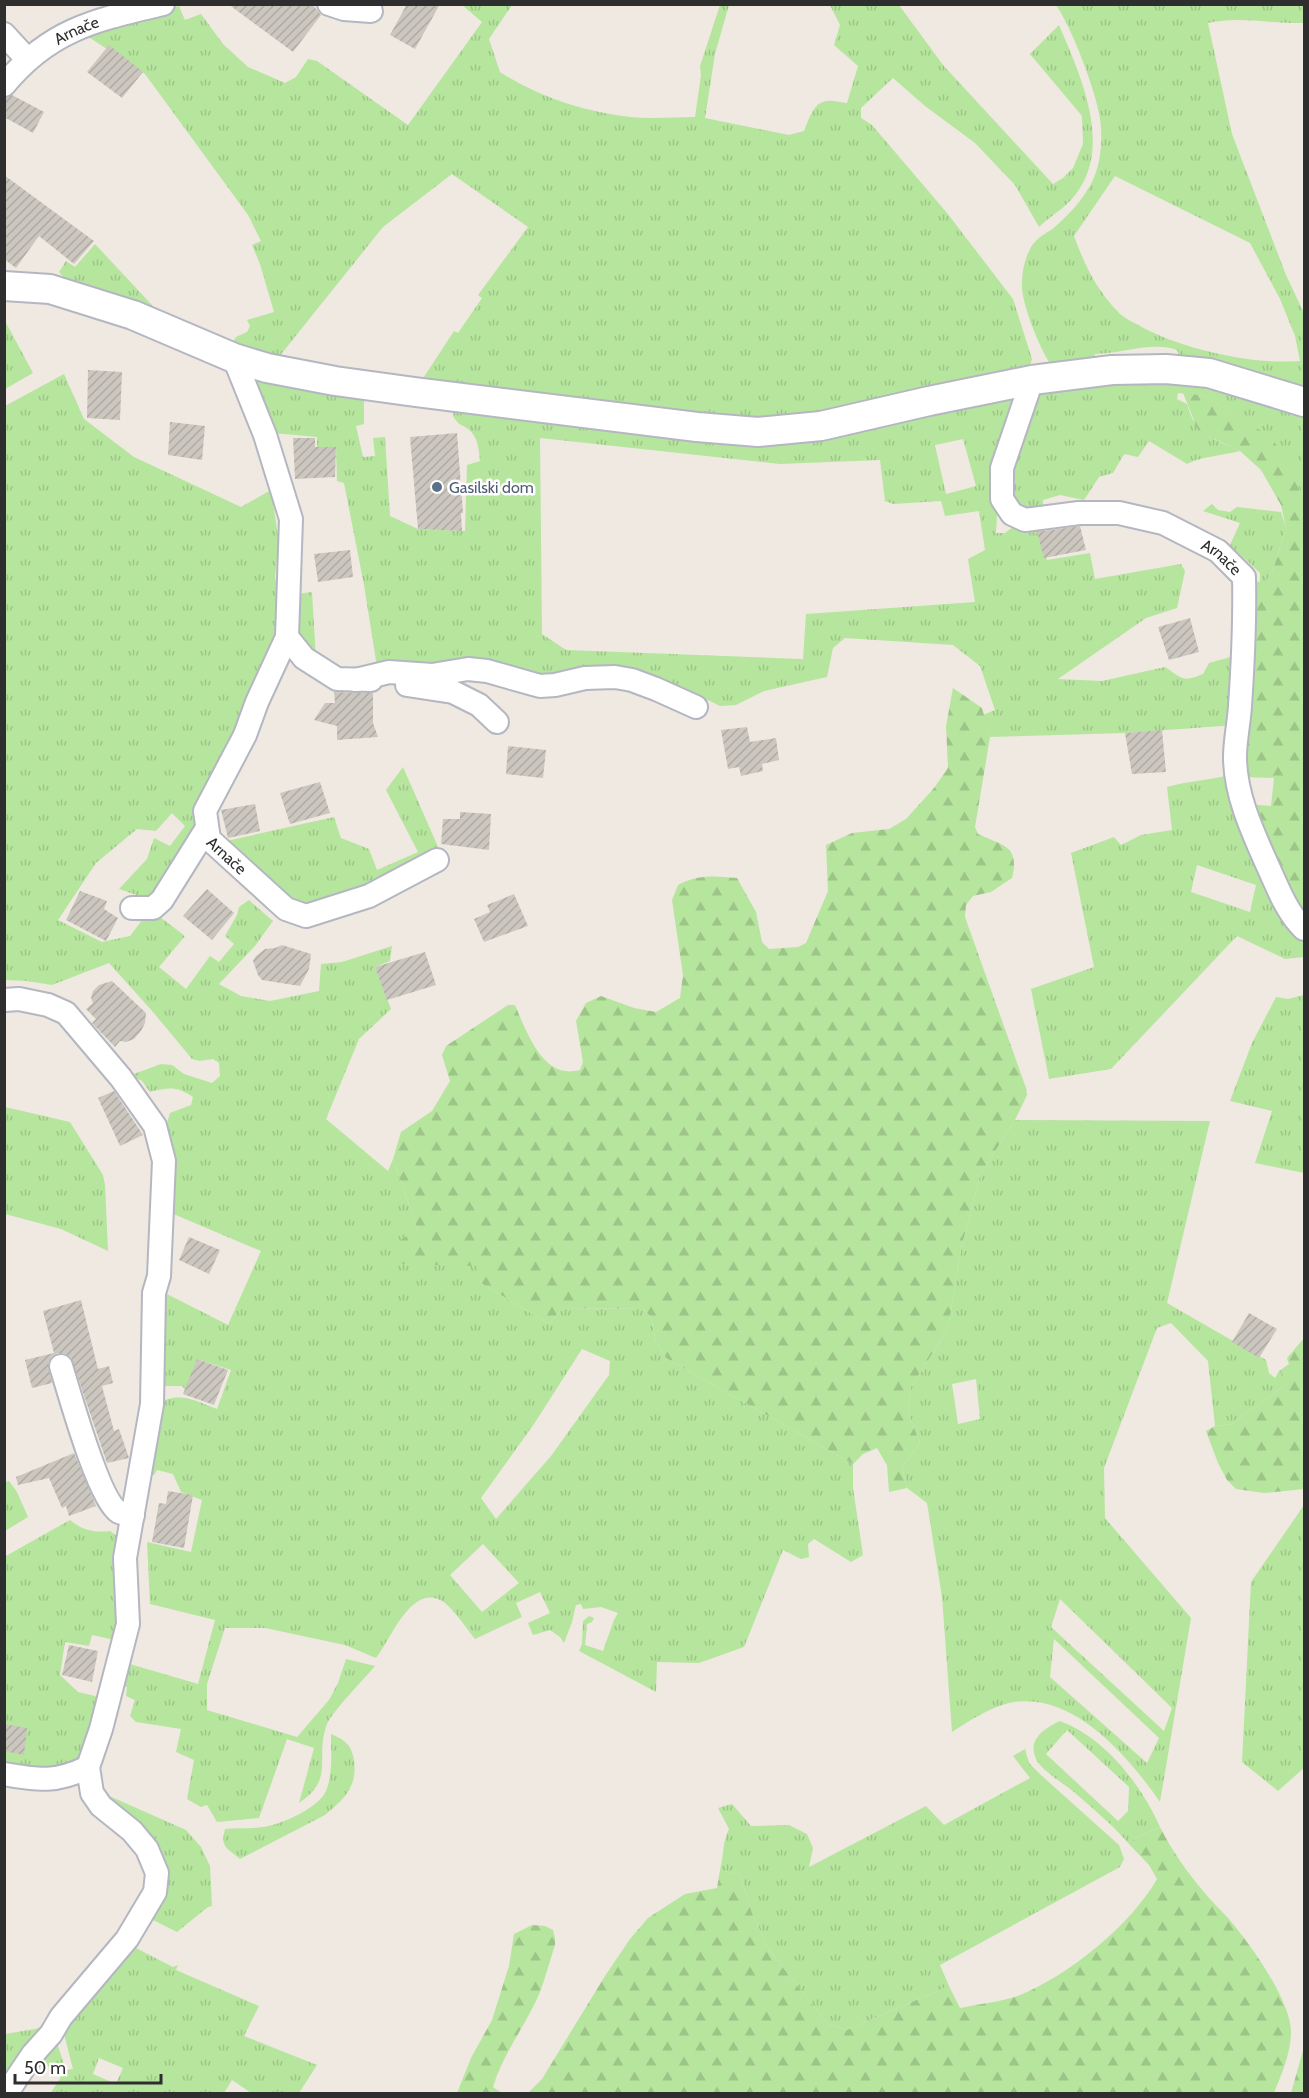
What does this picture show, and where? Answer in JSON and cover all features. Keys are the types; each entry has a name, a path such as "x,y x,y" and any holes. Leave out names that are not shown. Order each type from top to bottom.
{"street":[{"name":"Arnače","path":"4,85 27,59 47,44 75,29 163,4"},
{"path":"329,4 345,9 371,11"},
{"path":"4,34 27,59"},
{"path":"4,286 50,289 112,308 234,358 267,368 392,389 697,427 758,432 821,426 1032,380 1112,370 1166,369 1209,373 1305,402"},
{"name":"Arnače","path":"234,358 265,435 291,519 287,637 257,702 245,735 205,811 209,839 286,909 306,916 369,896 437,860"},
{"name":"Arnače","path":"1032,380 1002,468 1002,499 1012,514 1025,520 1079,513 1119,513 1163,523 1218,551 1244,578 1245,634 1235,756 1242,802 1258,845 1280,892 1296,921 1305,929"},
{"path":"287,637 304,658 337,680 379,680 453,692 479,705 498,722"},
{"path":"356,680 389,672 432,675 468,669 487,671 540,686 585,678 615,677 648,686 696,707"},
{"path":"132,908 153,908 162,900 207,828"},
{"path":"4,1000 19,999 48,1005 66,1012 137,1098 155,1126 164,1161 163,1225 159,1276 154,1293 152,1404 125,1558 128,1624 101,1729 88,1767 93,1793 101,1806 132,1831 147,1849 157,1873 155,1892 127,1939 61,2017 6,2094"},
{"path":"62,1366 80,1428 107,1499 118,1512 133,1515"},
{"path":"4,1774 38,1780 66,1776 88,1767"}],"green space":[{"path":"462,5 512,5 489,39 500,72 515,81 546,96 579,107 613,115 655,118 695,117 701,75 700,66 720,5 729,5 715,54 705,118 789,135 804,131 812,112 822,102 847,103 858,66 834,45 840,25 830,5 899,5 943,65 1053,184 1073,168 1083,144 1082,116 1030,54 1059,25 1076,67 1090,114 1093,137 1091,159 1084,181 1071,200 1039,227 1015,185 975,143 925,106 893,78 861,108 861,118 872,125 947,213 1013,299 1032,359 1028,372 771,423 418,386 454,331 458,333 482,298 478,295 528,227 452,174 383,227 274,363 232,344 236,337 247,332 250,326 247,320 274,312 252,245 261,241 248,215 145,74 87,36 110,24 179,6 185,20 201,14 223,44 248,67 285,83 296,77 308,59 317,61 408,125 482,22"},
{"path":"1056,5 1304,5 1304,23 1232,20 1208,23 1232,134 1286,275 1304,313 1304,392 1181,361 1177,350 1168,348 1147,347 1095,354 1093,365 1053,368 1048,361 1033,329 1023,296 1024,265 1033,244 1069,214 1088,189 1095,175 1101,143 1100,119 1094,93 1076,44","holes":["1115,176 1250,243 1280,299 1295,336 1300,361 1281,362 1217,354 1176,342 1130,320 1120,314 1098,287 1087,268 1074,236"]},
{"path":"95,244 151,304 158,315 72,286 59,272 66,261 75,267"},
{"path":"4,319 33,373 5,389 4,389"},
{"path":"64,374 84,419 134,457 241,507 271,490 279,542 275,577 284,628 195,829 154,901 119,889 147,859 154,838 170,846 185,826 172,813 156,831 137,829 96,863 58,920 102,942 130,936 143,919 156,914 185,936 159,967 186,989 210,956 219,962 234,944 225,936 239,907 249,900 273,921 255,946 219,984 241,996 270,1001 319,991 321,964 342,962 392,946 390,961 375,967 391,1009 359,1039 326,1119 388,1171 393,1159 417,1229 478,1266 481,1283 549,1324 559,1312 566,1308 643,1309 651,1317 656,1342 666,1358 853,1464 853,1488 863,1555 851,1562 814,1539 808,1544 809,1557 801,1559 783,1550 744,1647 699,1663 657,1662 656,1692 579,1651 582,1644 583,1621 589,1616 594,1618 587,1624 585,1645 603,1651 618,1613 601,1607 583,1609 581,1604 576,1605 564,1643 550,1630 533,1635 528,1623 550,1613 540,1592 516,1603 522,1617 475,1639 445,1603 433,1598 423,1599 404,1614 376,1658 345,1645 265,1628 225,1628 207,1684 207,1710 297,1737 329,1700 338,1683 346,1659 375,1666 341,1704 327,1724 322,1748 321,1776 317,1785 299,1803 314,1748 287,1739 259,1818 217,1822 207,1805 201,1807 187,1799 194,1760 176,1752 181,1729 136,1722 130,1716 135,1700 126,1696 127,1687 118,1684 123,1662 198,1684 215,1620 150,1604 147,1542 191,1552 202,1500 181,1492 173,1474 157,1470 154,1475 146,1474 156,1404 180,1397 217,1409 231,1370 197,1359 186,1390 182,1386 162,1386 159,1290 228,1325 261,1251 171,1213 165,1130 170,1113 191,1105 193,1097 173,1088 150,1092 142,1081 131,1075 161,1064 172,1065 184,1074 212,1083 220,1076 219,1063 213,1059 199,1061 192,1059 109,963 52,985 5,980 5,406","holes":["582,1349 610,1361 609,1375 551,1456 496,1519 481,1498 534,1424","483,1544 519,1583 482,1612 450,1575"]},
{"path":"247,376 364,393 364,424 356,426 363,457 375,456 373,438 385,437 390,516 418,529 465,531 467,465 480,461 474,435 453,416 454,405 692,433 1013,396 1017,407 1005,516 997,515 996,533 1005,533 1017,524 1041,526 1047,560 1090,553 1095,579 1181,564 1185,571 1177,608 1146,618 1058,679 1102,681 1165,667 1186,679 1203,674 1209,663 1241,654 1236,725 1125,733 990,737 983,715 995,710 980,666 953,645 845,638 833,648 827,677 764,691 736,705 720,706 708,700 570,678 377,667 344,483 337,481 336,447 317,447 317,437 273,433","holes":["540,438 780,464 880,460 885,501 893,504 941,501 945,516 979,511 985,550 968,559 975,602 806,614 803,659 566,650 542,634","963,439 976,486 946,494 935,445"]},
{"path":"1173,378 1304,411 1304,498 1270,437 1205,396 1178,393 1177,399 1187,404 1200,430 1213,439 1240,451 1187,464 1149,441 1138,457 1124,454 1113,473 1099,477 1084,500 1060,495 1043,500 1043,511 1035,514 1011,503 1010,458 1032,388"},
{"path":"1183,393 1205,396 1271,437 1288,463 1304,498 1304,910 1298,914 1248,804 1271,806 1274,778 1243,777 1249,665 1257,582 1267,580 1273,570 1286,528 1281,505 1261,470 1240,451 1202,433 1197,428"},
{"path":"1212,504 1218,510 1230,512 1237,507 1281,512 1286,528 1273,570 1267,580 1260,582 1260,573 1230,545 1240,523 1203,511"},
{"path":"312,592 316,659 296,633 297,594"},
{"path":"953,688 982,708 990,737 975,827 978,834 1007,848 1014,859 1012,878 991,892 973,896 966,905 965,917 1027,1095 1015,1120 980,1175 961,1249 948,1329 911,1387 908,1412 920,1443 902,1467 907,1488 889,1492 887,1465 877,1448 863,1454 853,1464 666,1358 656,1342 651,1317 643,1309 566,1308 559,1312 549,1324 481,1283 477,1266 401,1264 398,1242 417,1229 393,1159 401,1132 432,1111 450,1081 442,1055 446,1046 508,1005 515,1005 534,1045 547,1062 556,1068 571,1071 580,1070 583,1062 576,1021 586,1003 601,996 634,1008 656,1012 680,998 683,975 672,900 678,885 685,881 714,876 737,878 756,912 762,942 769,949 798,947 806,943 828,891 826,845 852,833 889,829 906,819 934,788 948,768 946,726"},
{"path":"403,767 439,849 396,875 325,908 293,902 222,842 334,817 341,838 369,849 377,870 418,852 386,790"},
{"path":"1230,775 1304,936 1304,957 1285,959 1237,936 1111,1069 1049,1079 1031,989 1094,967 1071,853 1114,837 1121,845 1141,835 1172,830 1167,787","holes":["1197,865 1256,885 1250,912 1191,892"]},
{"path":"1304,995 1304,1173 1255,1163 1272,1111 1230,1101 1252,1043 1276,997 1288,999"},
{"path":"5,1107 70,1122 103,1175 108,1251 61,1229 5,1214"},
{"path":"1015,1120 1210,1121 1167,1303 1266,1360 1269,1373 1275,1378 1279,1371 1286,1377 1286,1385 1231,1424 1215,1426 1208,1361 1171,1323 1157,1328 1104,1468 1105,1518 1191,1618 1160,1802 1132,1766 1097,1730 1055,1706 1032,1701 1009,1703 987,1711 952,1732 942,1597 927,1503 907,1488 902,1467 920,1443 908,1412 911,1387 948,1329 961,1249 980,1175","holes":["976,1379 980,1419 958,1424 952,1384","1060,1599 1172,1708 1164,1731 1051,1627","1054,1639 1159,1738 1147,1763 1050,1677"]},
{"path":"1304,1338 1304,1489 1264,1493 1236,1489 1227,1480 1218,1463 1206,1431 1215,1426 1231,1424 1286,1385 1286,1377 1279,1371 1289,1364 1287,1358"},
{"path":"9,1481 17,1492 28,1517 5,1531 5,1482"},
{"path":"1304,1505 1304,1768 1278,1791 1242,1762 1251,1582"},
{"path":"70,1520 93,1531 110,1531 120,1538 119,1641 92,1635 89,1646 65,1642 60,1675 78,1692 95,1696 103,1704 81,1758 70,1768 5,1769 4,1557"},
{"path":"1060,1721 1076,1729 1092,1739 1120,1764 1143,1795 1160,1827 1128,1843 1095,1810 1043,1768 1036,1759 1034,1746 1039,1735","holes":["1067,1730 1129,1787 1128,1811 1118,1821 1046,1754"]},
{"path":"331,1734 348,1745 353,1756 355,1769 353,1781 343,1798 325,1815 240,1859 228,1850 223,1840 225,1829 270,1826 298,1815 316,1804 326,1791 330,1777"},
{"path":"1025,1749 1029,1763 1119,1845 1124,1859 1120,1867 940,1965 949,1986 847,2030 828,2024 769,1950 752,1913 740,1875 720,1870 729,1829 718,1808 732,1804 751,1826 789,1825 807,1834 813,1848 809,1867 926,1806 944,1825 1030,1778 1013,1756"},
{"path":"98,1791 186,1830 201,1847 210,1866 212,1906 177,1932 145,1916 161,1872"},
{"path":"1160,1827 1186,1869 1258,1957 1284,2004 1289,2018 1291,2039 1274,2093 528,2093 542,2079 605,1976 630,1939 648,1918 685,1894 717,1888 720,1870 740,1875 752,1913 769,1950 828,2024 847,2030 949,1986 960,2008 1020,1995 1058,1975 1078,1962 1115,1931 1146,1896 1157,1879 1149,1865 1128,1843"},
{"path":"532,1925 545,1926 553,1930 555,1945 537,2000 506,2056 493,2087 502,2093 457,2093 471,2058 492,2020 509,1966 514,1934"},
{"path":"128,1944 173,1967 178,1965 176,1970 259,2006 244,2036 317,2065 299,2093 251,2093 232,2080 224,2093 50,2094 61,2077 36,2057 57,2043 66,2070 73,2069 64,2034 66,2023","holes":["99,2058 123,2068 116,2084 93,2074"]},
{"path":"52,2026 5,2079 5,2034"},
{"path":"1304,2047 1304,2093 1291,2093"}],"building":[{"path":"228,4 312,4 321,15 293,52"},
{"path":"407,4 440,4 415,49 390,35"},
{"path":"109,45 143,72 122,98 87,72"},
{"path":"12,95 44,112 33,133 4,117 4,98"},
{"path":"4,175 94,241 74,264 39,236 16,268 4,259"},
{"path":"88,370 122,372 120,420 87,418"},
{"path":"170,422 205,426 202,460 168,455"},
{"name":"Gasilski dom","path":"457,433 463,513 461,513 462,531 418,529 410,437"},
{"path":"293,438 315,438 315,447 336,447 335,477 295,479"},
{"path":"1080,526 1086,550 1044,558 1037,532"},
{"path":"350,550 353,577 318,582 314,554"},
{"path":"1190,618 1199,652 1169,660 1158,627"},
{"path":"334,692 373,693 373,723 378,737 337,740 337,726 314,720 325,703 335,703"},
{"path":"747,727 750,742 776,738 779,760 762,764 763,771 741,776 739,767 728,769 721,730"},
{"path":"1162,730 1166,772 1132,774 1125,733"},
{"path":"508,746 546,750 543,778 506,774"},
{"path":"320,782 330,813 290,824 280,793"},
{"path":"255,804 260,831 228,838 221,810"},
{"path":"460,812 491,814 489,850 441,844 443,819 460,819"},
{"path":"207,889 234,913 212,940 183,916"},
{"path":"80,891 107,901 104,909 118,918 106,941 66,920"},
{"path":"514,894 528,926 484,942 474,919 490,912 487,905"},
{"path":"282,945 311,954 309,969 300,986 262,980 258,975 253,961 256,956 265,949"},
{"path":"425,952 436,985 387,1000 375,967"},
{"path":"112,981 146,1013 145,1023 134,1039 126,1042 120,1041 115,1047 92,1023 96,1019 86,1009 93,1003 91,998 93,991 99,985"},
{"path":"114,1091 143,1135 120,1146 98,1098"},
{"path":"189,1237 220,1250 209,1274 179,1260"},
{"path":"81,1300 98,1369 109,1366 113,1383 102,1386 114,1431 119,1429 129,1458 107,1463 71,1357 64,1353 52,1356 48,1363 52,1383 32,1388 25,1360 54,1353 43,1311"},
{"path":"1249,1313 1277,1329 1259,1358 1232,1342"},
{"path":"197,1359 228,1370 214,1405 183,1394"},
{"path":"74,1453 96,1506 69,1516 66,1506 62,1508 49,1478 18,1485 16,1477"},
{"path":"168,1491 193,1495 184,1548 152,1542 159,1503 166,1504"},
{"path":"69,1645 98,1651 92,1682 62,1675"},
{"path":"4,1724 27,1728 24,1755 4,1751"}],"place":[{"name":"Gasilski dom","path":"437,487"}]}
